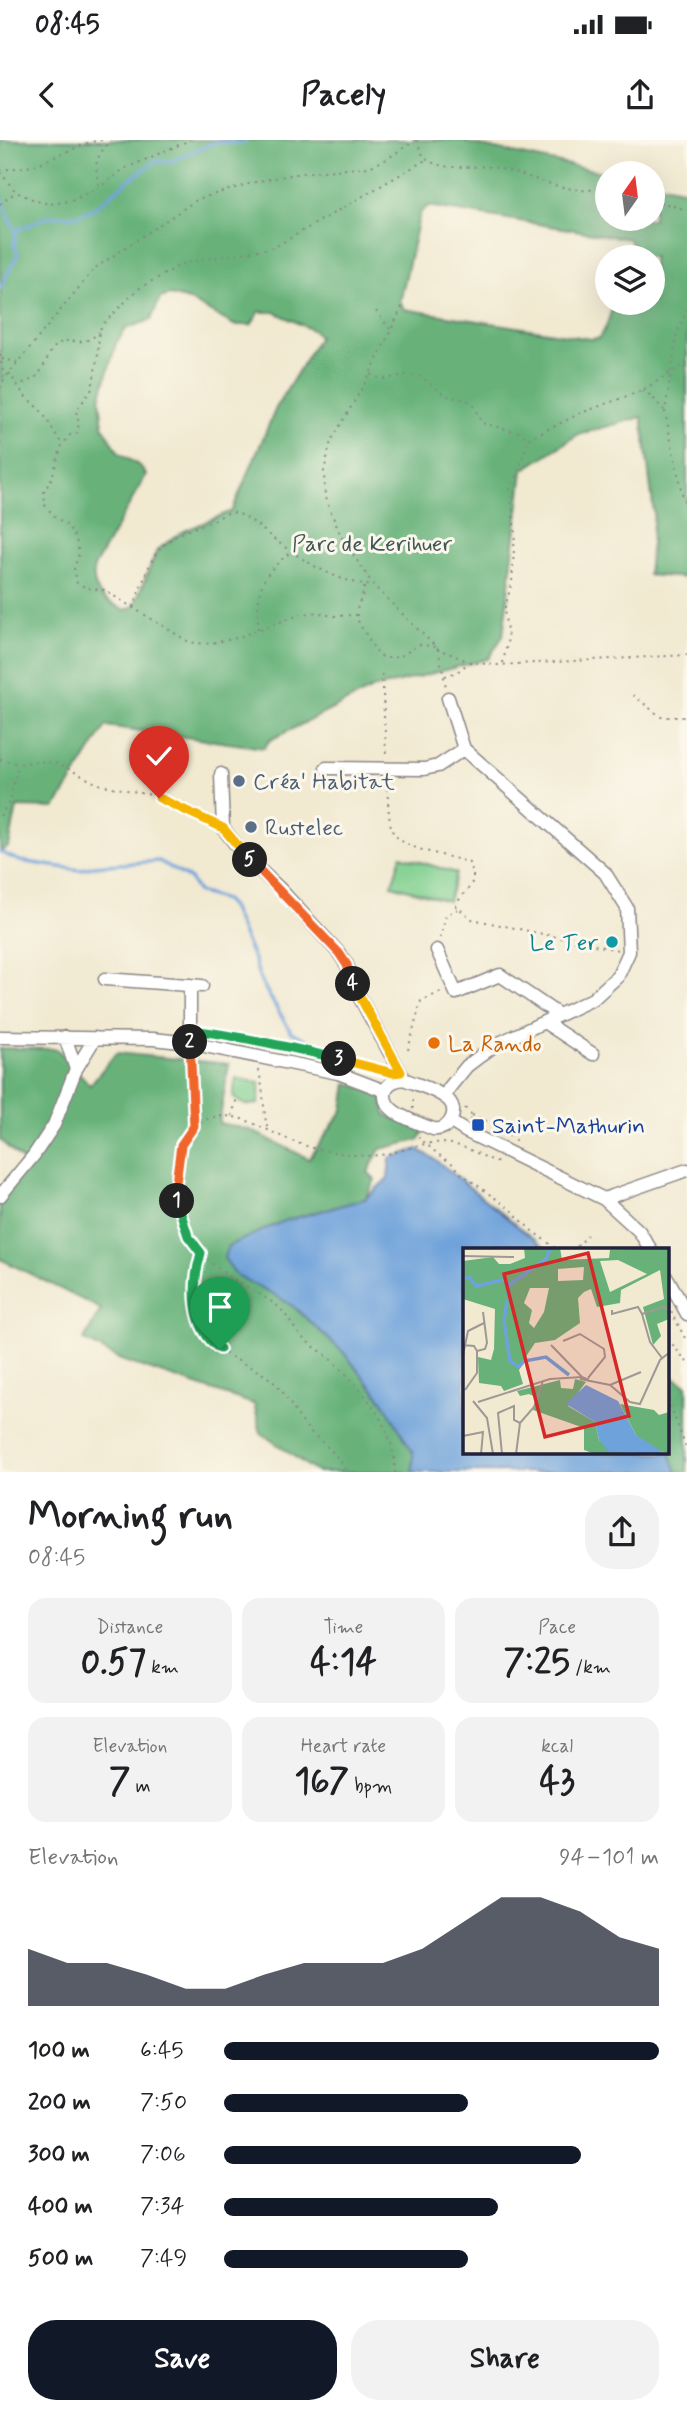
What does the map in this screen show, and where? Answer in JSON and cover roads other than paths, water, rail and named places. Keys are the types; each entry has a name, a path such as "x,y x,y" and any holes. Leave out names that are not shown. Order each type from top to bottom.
{"street":[{"path":"445,1097 467,1066 495,1045 593,999 618,976 629,952 627,908 605,873 464,748 448,698"},
{"path":"326,768 424,769 438,766 464,748"},
{"path":"221,774 223,828 243,853 339,953 347,965 354,987 402,1076 445,1097 453,1109 451,1122 438,1130 390,1110 385,1091 392,1082 402,1076"},
{"path":"437,950 456,993 500,975 559,1015"},
{"path":"105,979 190,985 190,1037"},
{"path":"544,1022 593,1054"},
{"path":"0,1037 190,1037 338,1073 385,1091"},
{"path":"65,1037 76,1069"},
{"path":"0,1196 34,1155 54,1125 76,1069 95,1038"},
{"path":"451,1122 604,1199 639,1231 650,1248"},
{"path":"604,1199 687,1170"},
{"path":"670,1283 687,1314"}],"water":[{"path":"418,1149 436,1160 545,1248 463,1248 463,1455 670,1454 677,1472 413,1472 413,1453 383,1401 344,1353 294,1307 237,1276 224,1258 228,1246 284,1221 365,1199 388,1178 390,1158"}],"waterway":[{"name":"Le Ter","path":"0,288 18,254 14,244 16,231 49,216 76,216 93,209 156,161 169,162 215,142 242,143 246,140"},
{"path":"0,195 16,231"},
{"name":"Le Ter","path":"0,852 20,861 80,870 94,866 159,861 190,879 198,892 225,900 231,907 261,982 291,1032 306,1039"}],"place":[{"name":"Créa' Habitat","path":"239,781"},
{"name":"Rustelec","path":"251,827"},
{"name":"Le Ter","path":"612,942"},
{"name":"La Rando","path":"434,1043"},
{"name":"Saint-Mathurin","path":"478,1125"}],"park label":[{"name":"Parc de Kerihuer","path":"372,543"}]}
